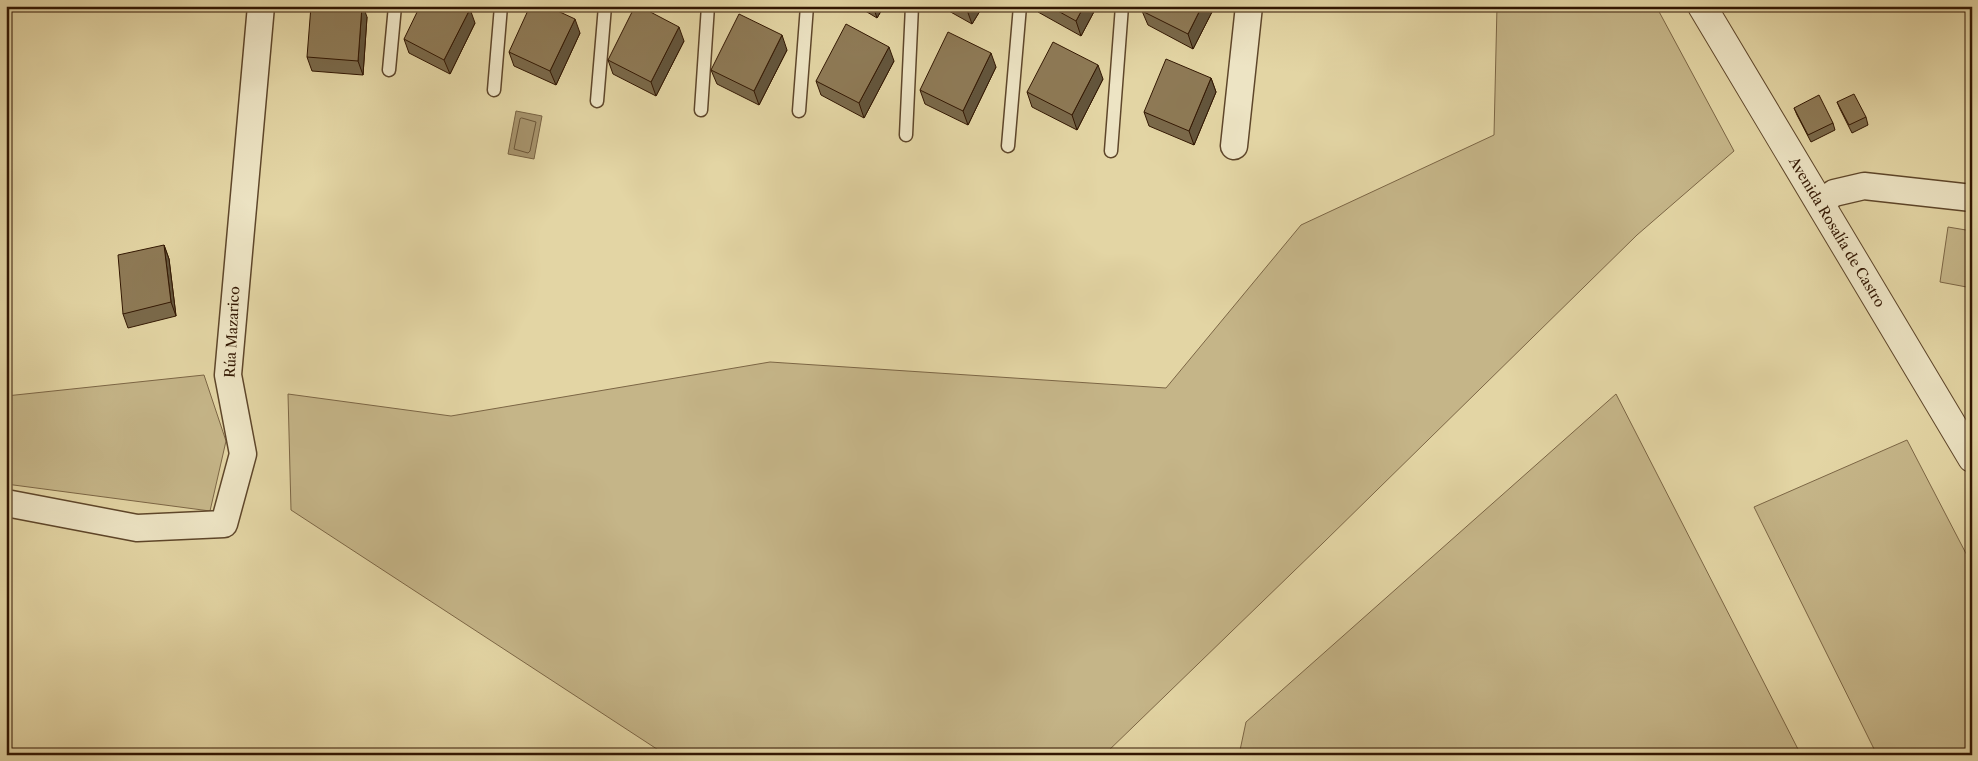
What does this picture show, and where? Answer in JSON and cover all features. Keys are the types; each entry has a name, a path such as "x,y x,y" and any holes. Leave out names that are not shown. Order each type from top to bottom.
{"street":[{"name":"Rúa Mazarico","path":"6,503 137,528 224,524 243,454 228,375 261,6"},
{"path":"1234,146 1249,6"},
{"name":"Avenida Rosalía de Castro","path":"1702,6 1972,458"},
{"path":"1820,203 1834,193 1864,186 1972,198"}],"lane":[{"path":"389,70 395,6"},
{"path":"494,90 501,6"},
{"path":"597,101 604,6"},
{"path":"700,110 708,6"},
{"path":"799,111 807,6"},
{"path":"906,135 912,6"},
{"path":"1008,146 1020,6"},
{"path":"1111,150 1122,6"}],"shaded area":[{"path":"1497,6 1656,6 1734,151 1637,235 1105,754 666,755 291,510 288,394 451,416 770,362 1166,388 1301,225 1494,135"},
{"path":"1948,227 1972,231 1972,288 1940,282"},
{"path":"204,375 226,441 210,511 6,484 6,396"},
{"path":"1616,394 1801,755 1239,755 1246,722"},
{"path":"1907,440 1972,565 1972,755 1877,755 1754,507"}],"water":[{"path":"516,111 542,116 534,159 508,154"}],"building":[{"path":"311,6 362,6 358,61 307,57"},
{"path":"420,6 465,6 470,9 444,60 404,39"},
{"path":"530,6 547,6 575,19 550,71 509,52"},
{"path":"635,6 639,6 679,27 651,82 608,60"},
{"path":"960,6 970,6 967,10"},
{"path":"1049,6 1084,6 1076,21"},
{"path":"1145,6 1202,6 1188,34 1142,11"},
{"path":"739,14 782,35 754,91 711,70"},
{"path":"846,24 889,47 859,103 816,81"},
{"path":"948,32 991,53 963,111 920,90"},
{"path":"1053,42 1098,65 1072,115 1027,92"},
{"path":"1166,59 1211,78 1189,131 1144,112"},
{"path":"1854,94 1866,117 1849,125 1837,102"},
{"path":"1819,95 1833,123 1808,135 1794,108"},
{"path":"164,245 171,302 123,314 118,255"}]}
